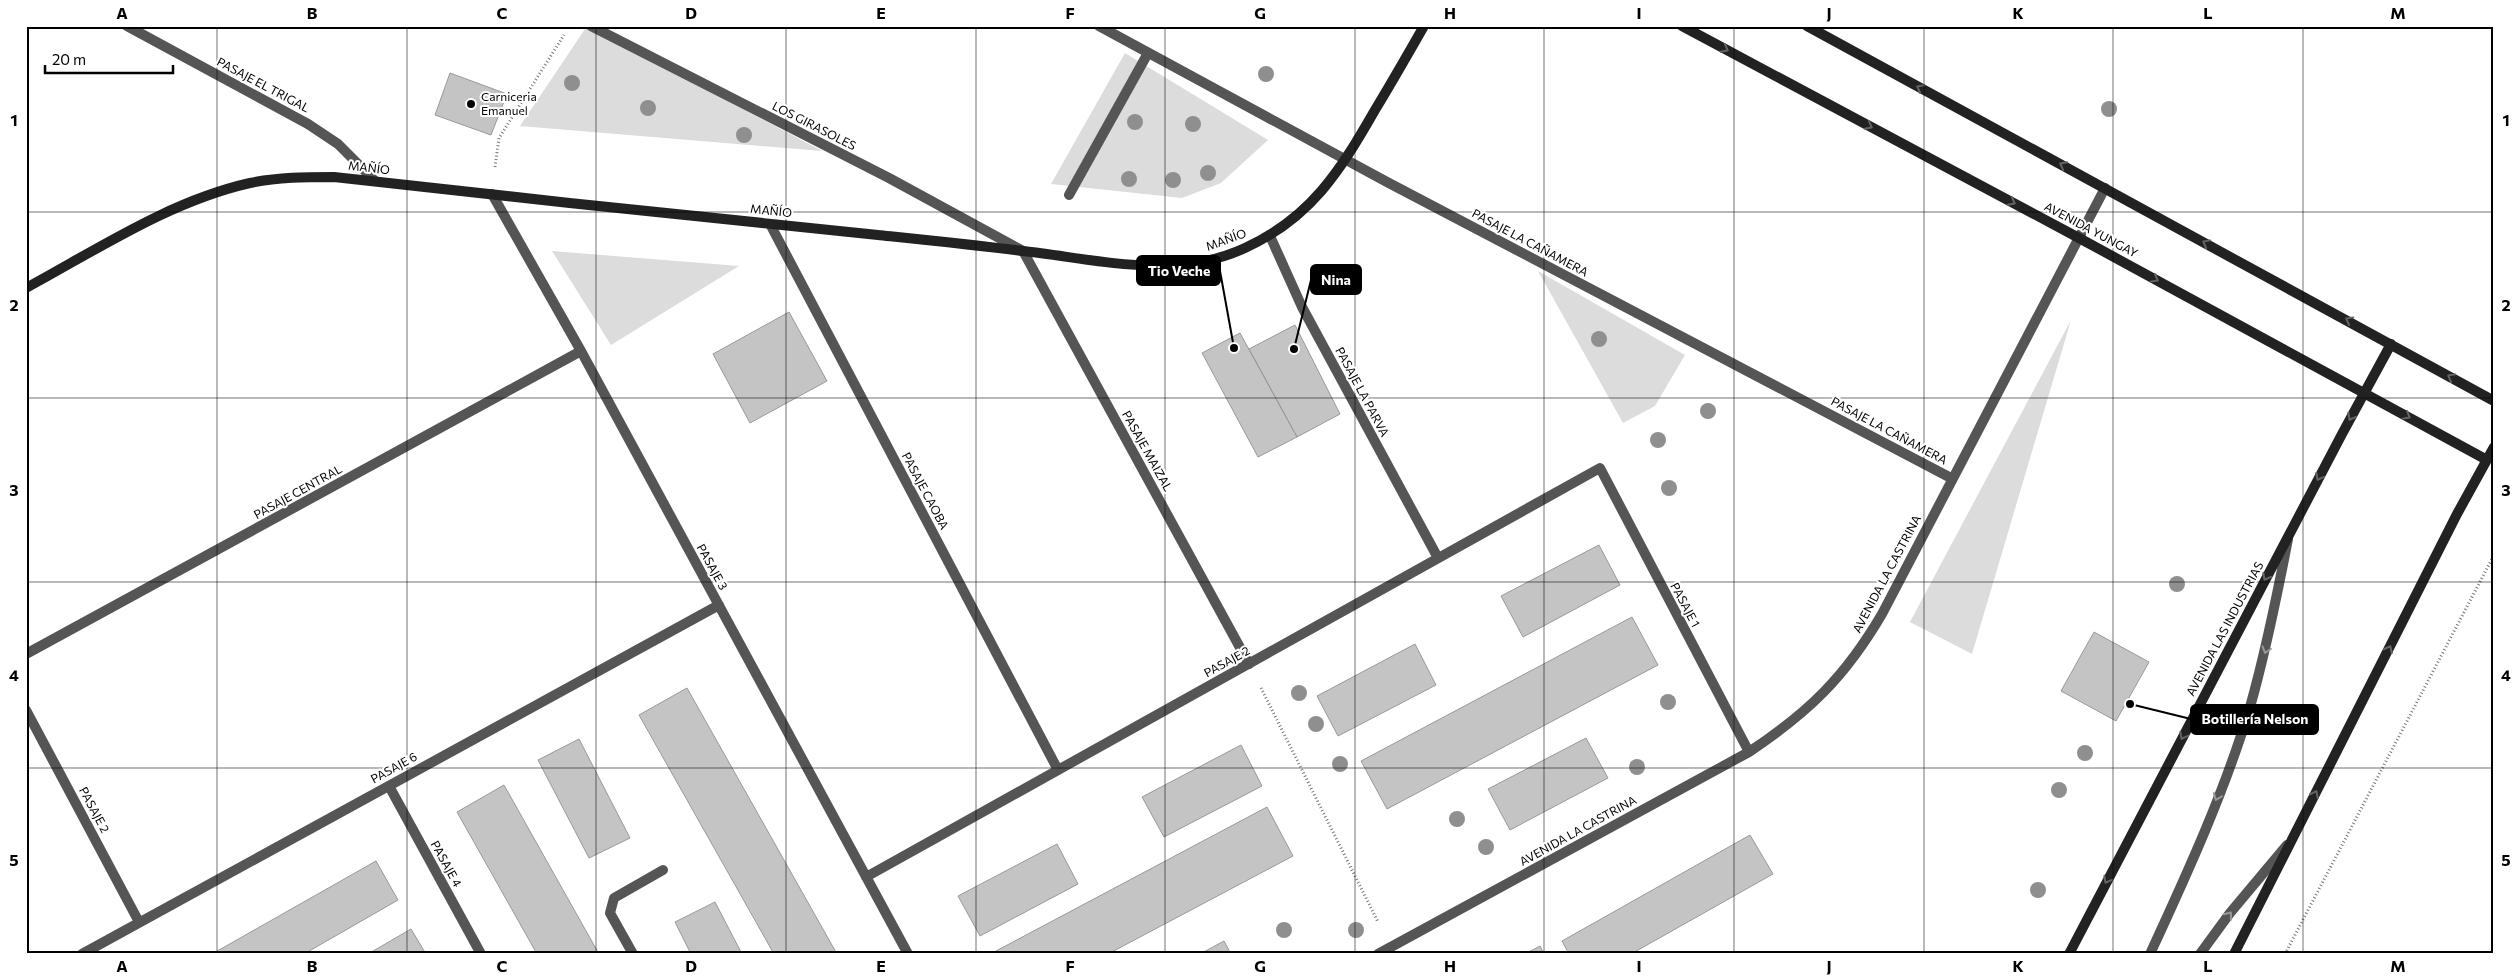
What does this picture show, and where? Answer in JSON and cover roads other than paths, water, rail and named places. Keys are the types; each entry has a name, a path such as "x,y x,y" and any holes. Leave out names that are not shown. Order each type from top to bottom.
{"main road":[{"name":"MAÑÍO","path":"26,288 178,207 214,193 252,183 292,177 334,177 1022,251 1150,267 1182,266 1213,260 1242,250 1270,236 1300,215 1319,196 1347,160 1424,26"},
{"name":"AVENIDA YUNGAY","path":"1682,26 2079,238 2490,462"},
{"path":"1807,26 2494,400"},
{"name":"AVENIDA LAS INDUSTRIAS","path":"2068,954 2391,344"},
{"path":"2234,954 2452,523 2490,462 2494,447"}],"street":[{"name":"PASAJE EL TRIGAL","path":"127,26 308,124 338,144 376,182"},
{"name":"LOS GIRASOLES","path":"591,26 889,178 1022,251"},
{"name":"PASAJE LA CAÑAMERA","path":"1100,26 1347,160 1951,478"},
{"path":"1069,195 1148,53"},
{"name":"AVENIDA LA CASTRINA","path":"1378,954 1749,752 1788,726 1823,695 1845,670 1882,614 1951,478 2105,188"},
{"name":"PASAJE 3","path":"492,194 581,351 908,954"},
{"name":"PASAJE CAOBA","path":"770,224 1058,770"},
{"name":"PASAJE LA PARVA","path":"1270,236 1302,306 1438,558"},
{"name":"PASAJE MAIZAL","path":"1022,251 1249,664"},
{"name":"PASAJE CENTRAL","path":"26,654 581,351"},
{"name":"PASAJE 2","path":"866,877 1600,468"},
{"name":"PASAJE 1","path":"1600,468 1749,752"},
{"path":"2150,954 2192,863 2250,709 2269,638 2289,534"},
{"name":"PASAJE 6","path":"82,954 719,605"},
{"name":"PASAJE 2","path":"26,710 139,922"},
{"name":"PASAJE 4","path":"389,786 481,954"},
{"path":"2200,954 2230,913 2294,837"},
{"path":"633,954 610,913 614,898 663,870"}],"place":[{"name":"Carniceria Emanuel","path":"471,104"},
{"name":"Tio Veche","path":"1234,348"},
{"name":"Nina","path":"1294,349"},
{"name":"Botillería Nelson","path":"2130,704"}]}
